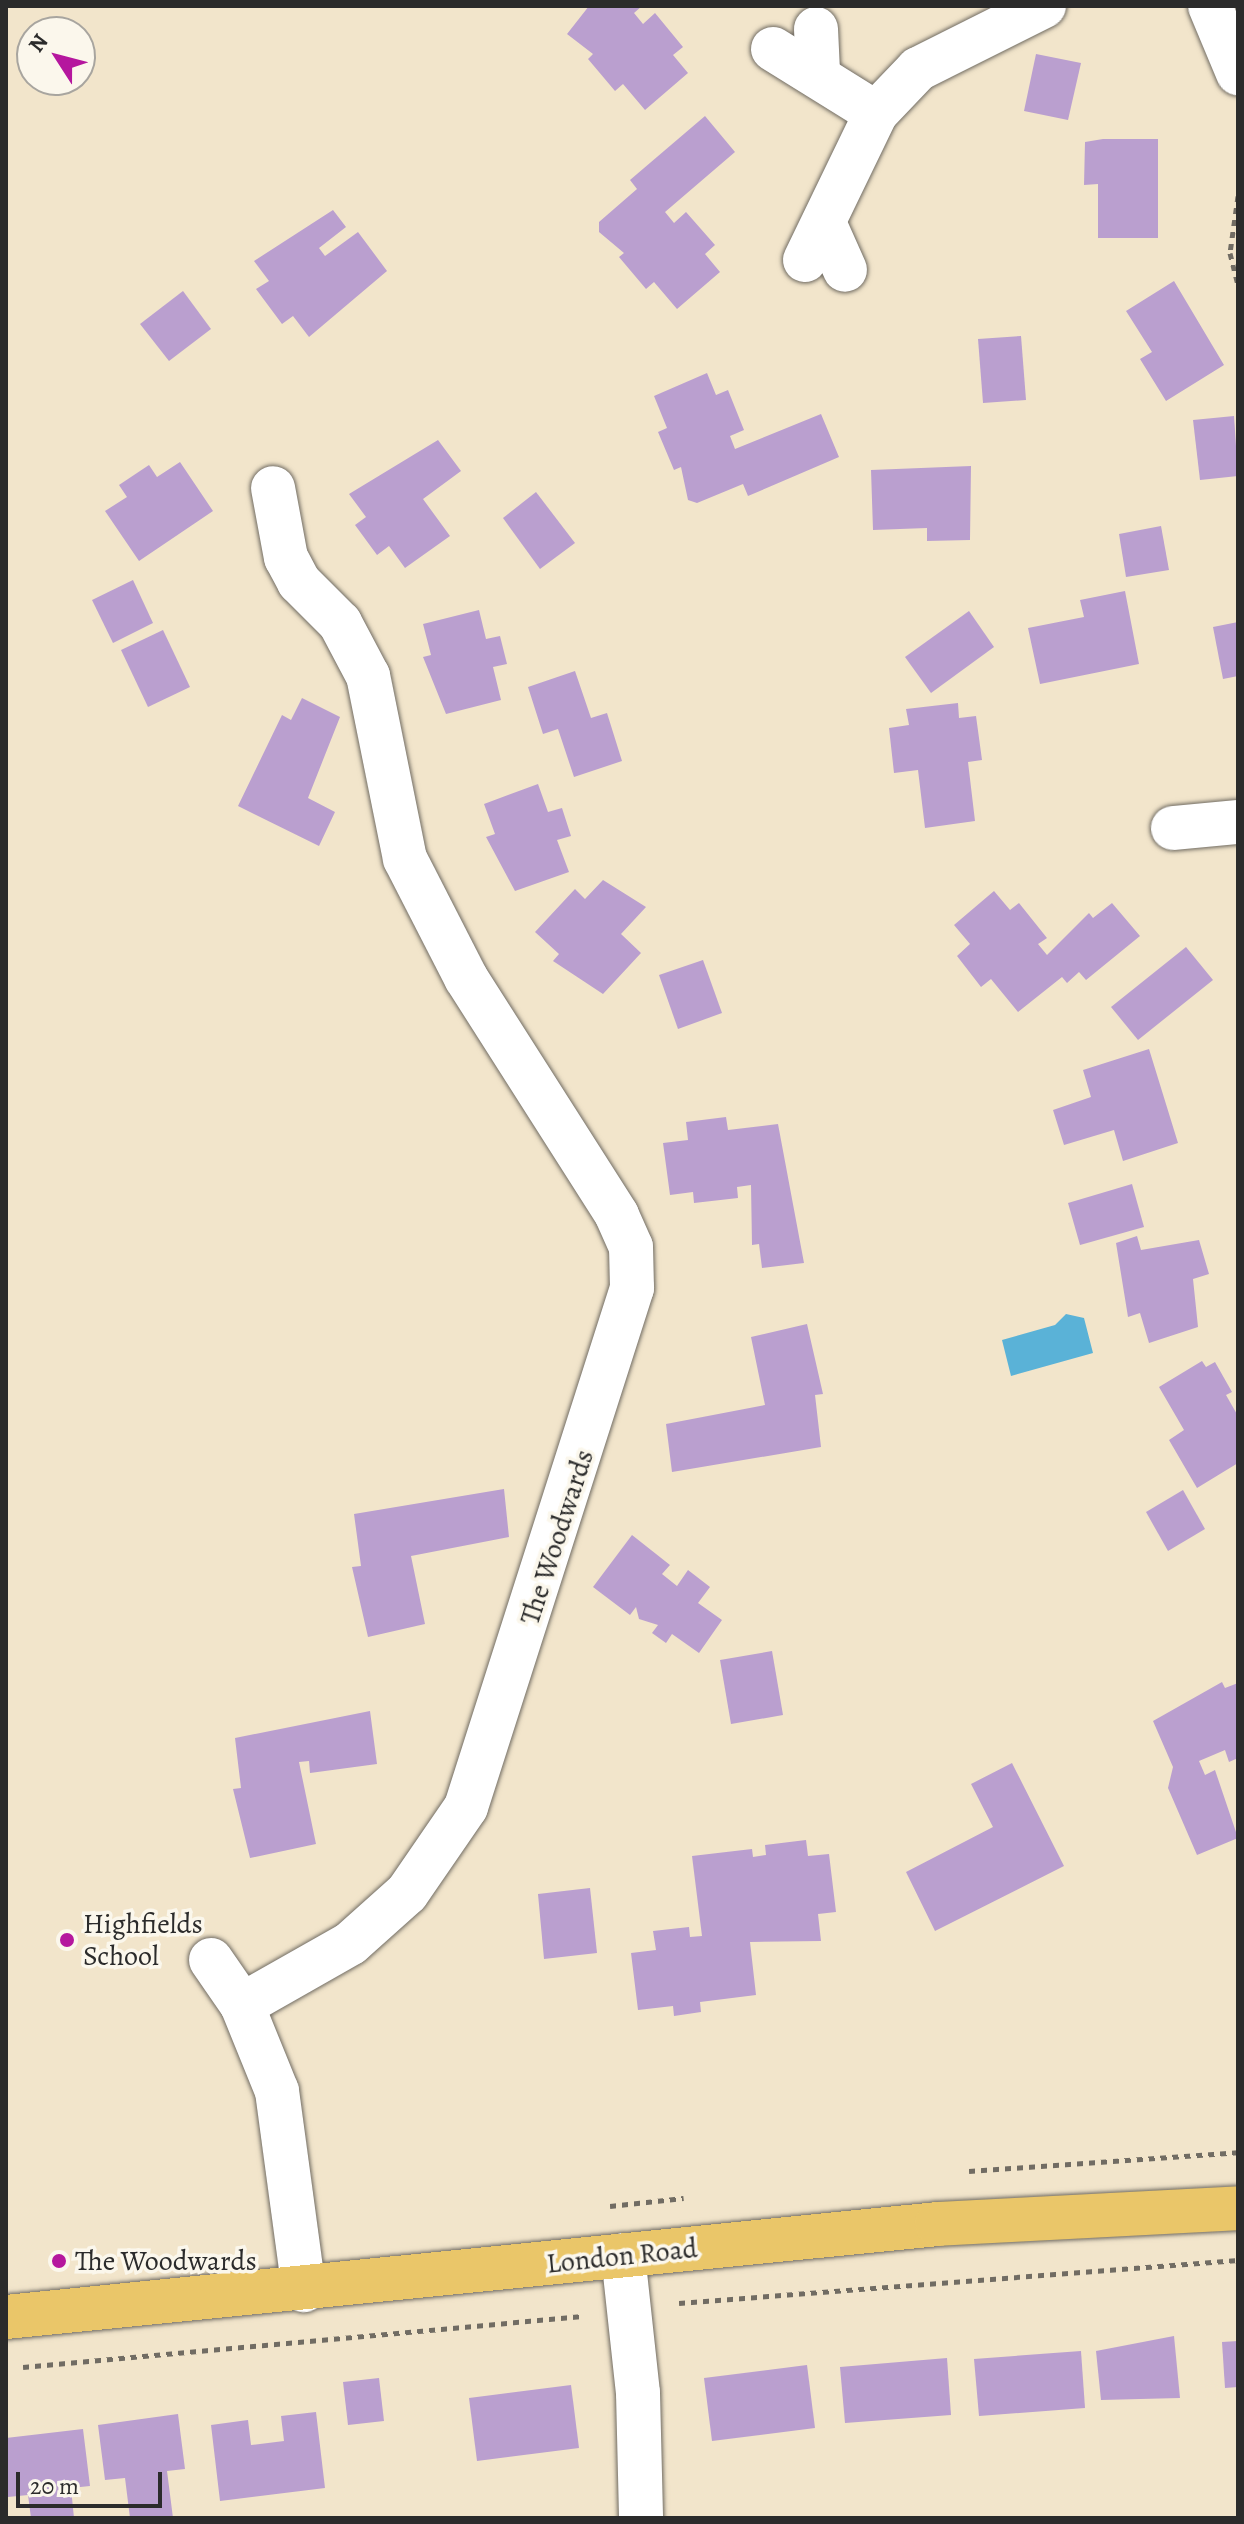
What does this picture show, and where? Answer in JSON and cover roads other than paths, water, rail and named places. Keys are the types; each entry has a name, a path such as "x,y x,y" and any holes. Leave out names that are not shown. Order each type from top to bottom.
{"main road":[{"name":"London Road","path":"6,2317 304,2290 937,2224 1238,2208"}],"street":[{"path":"817,244 876,113 918,69 1044,6"},
{"path":"1210,6 1238,73"},
{"path":"816,29 818,72"},
{"path":"773,49 818,72 876,113"},
{"name":"The Woodwards","path":"242,2005 351,1943 407,1893 466,1807 621,1337 631,1247 521,1055 481,1001 405,859 368,676 340,623 299,582 286,558 273,488"},
{"path":"1173,828 1238,822"},
{"path":"211,1960 242,2005 287,2132 304,2290"},
{"path":"623,2255 638,2393 641,2518"}],"water":[{"path":"1066,1314 1084,1318 1093,1353 1011,1376 1002,1340 1055,1325"}],"place":[{"name":"Highfields School","path":"67,1940"},
{"name":"The Woodwards","path":"59,2261"}]}
